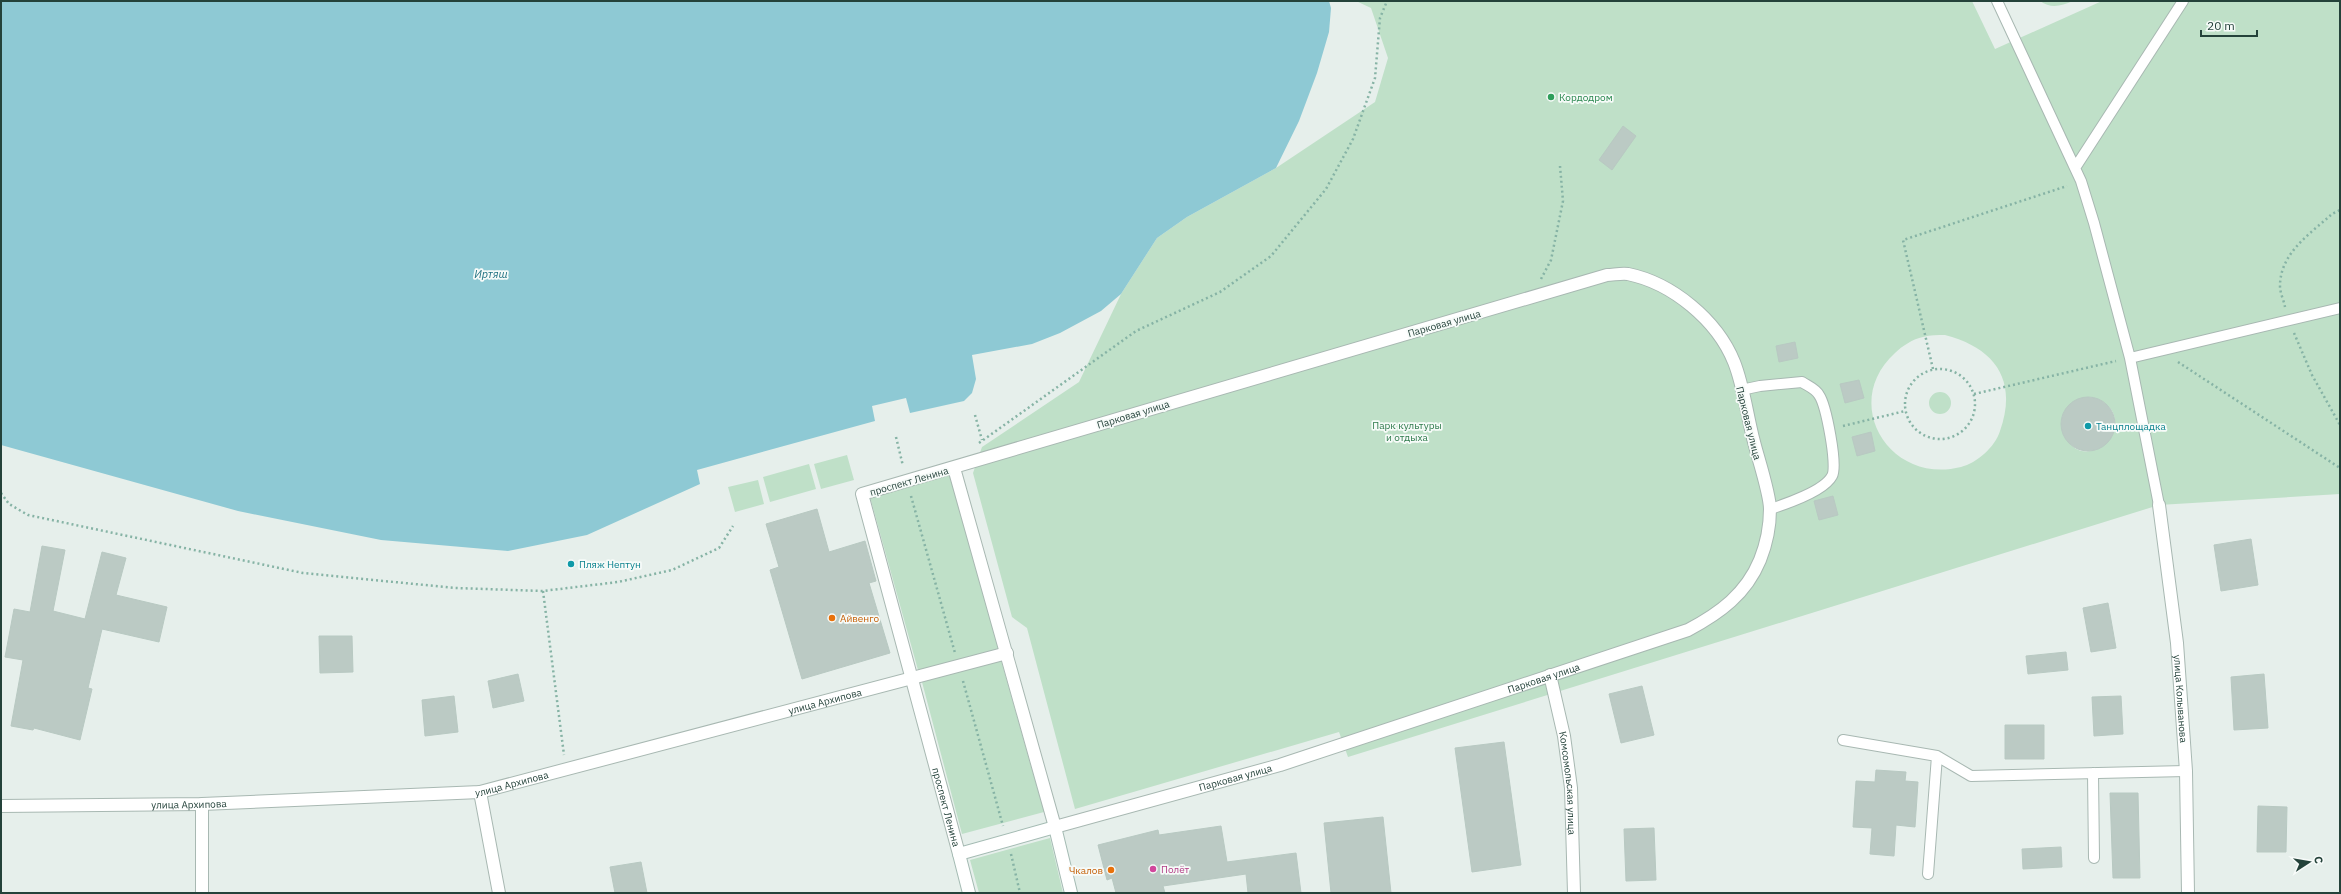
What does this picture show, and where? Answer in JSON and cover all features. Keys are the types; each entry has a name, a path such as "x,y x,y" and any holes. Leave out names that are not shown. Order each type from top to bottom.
{"street":[{"name":"Парковая улица","path":"958,467 1607,276 1626,274 1646,280 1670,291 1702,315 1720,338 1734,362 1770,509 1767,535 1760,559 1750,580 1735,600 1713,617 1688,630 1280,765 1055,827"},
{"name":"проспект Ленина","path":"969,893 862,494 958,467 1055,827 1071,893"},
{"name":"улица Колыванова","path":"2159,505 2177,642 2186,771 2188,893"},
{"name":"улица Архипова","path":"1,806 202,804 480,792 1007,653"},
{"name":"Комсомольская улица","path":"1550,675 1564,736 1572,788 1574,893"},
{"path":"480,792 499,893"},
{"path":"202,804 202,893"},
{"name":"проспект Ленина","path":"959,854 1055,827"}],"lane":[{"path":"1997,1 2081,181 2094,223 2130,358 2159,505"},
{"path":"2075,168 2183,1"},
{"path":"2130,358 2340,308"},
{"path":"1741,390 1760,386 1802,382 1820,395 1829,430 1835,463 1833,476 1825,485 1788,503 1770,509"},
{"path":"1843,740 1937,756 1971,776 2186,771"},
{"path":"1928,874 1937,756"},
{"path":"2093,773 2094,858"}],"path":[{"path":"958,467 982,440 1136,331 1220,292 1270,256 1326,189 1353,139 1375,78 1380,18 1387,1"},
{"path":"1532,297 1551,260 1563,201 1560,166"},
{"path":"1933,368 1903,240 2081,181"},
{"path":"2161,350 2340,468"},
{"path":"1974,394 2130,358"},
{"path":"1933,368 1944,368 1962,376 1974,394 1976,404 1970,421 1960,433 1949,438 1938,439 1927,437 1917,431 1909,421 1905,411 1907,389 1913,380 1922,372 1933,368"},
{"path":"1829,430 1905,411"},
{"path":"975,415 982,440"},
{"path":"1,493 9,504 28,515 303,574 455,588 543,590 618,582 672,570 719,548 733,526"},
{"path":"543,590 566,770"}],"green space":[{"name":"Парк культуры и отдыха","path":"1356,1 1972,1 1995,49 2102,1 2340,1 2340,494 2159,505 1348,757 1339,732 1075,809 1027,628 1012,617 973,473 982,447 1079,382 1121,294 1157,238 1187,217 1276,168 1375,102 1388,58 1371,8","holes":["1931,335 1945,335 1977,348 1989,358 1998,369 2004,382 2006,396 2005,413 1998,437 1985,454 1973,462 1961,467 1935,469 1913,464 1894,452 1880,436 1873,416 1872,394 1879,373 1895,353 1901,348 1919,338","2091,397 2107,405 2114,416 2114,428 2108,439 2099,447 2088,451 2076,449 2066,438 2062,430 2061,423 2063,416 2070,405 2083,398"]},
{"path":"2040,1 2073,1 2052,6 2044,4"},
{"path":"1940,392 1948,395 1951,403 1948,411 1940,414 1932,411 1929,403 1932,395"},
{"path":"847,455 854,480 821,489 814,464"},
{"path":"809,464 816,489 770,502 763,477"},
{"path":"949,474 999,649 918,670 870,497"},
{"path":"758,480 764,504 735,512 728,487"},
{"path":"1001,660 1044,812 962,834 922,682"},
{"path":"1050,838 1063,893 979,893 970,860"}],"water":[{"name":"Иртяш","path":"1,1 1329,1 1331,8 1329,32 1317,73 1299,121 1276,168 1187,217 1157,238 1121,294 1101,311 1060,333 1032,344 972,355 976,379 972,393 964,401 910,413 906,398 872,406 875,421 697,470 700,484 587,535 508,551 381,540 238,511 1,445"}],"building":[{"path":"1623,126 1636,136 1612,170 1599,160"},
{"path":"1795,342 1798,358 1779,362 1776,346"},
{"path":"1859,380 1864,398 1845,403 1840,384"},
{"name":"Танцплощадка","path":"2088,397 2103,402 2107,405 2110,409 2115,424 2110,439 2107,443 2103,446 2088,451 2073,446 2069,443 2066,439 2061,424 2066,409 2069,405 2073,402"},
{"path":"1871,432 1875,451 1857,456 1852,437"},
{"path":"1833,496 1838,515 1819,520 1814,501"},
{"name":"Айвенго","path":"817,509 829,552 865,541 876,581 869,583 890,653 802,679 770,570 779,567 766,524"},
{"path":"2251,539 2258,585 2221,591 2214,545"},
{"path":"42,546 65,550 53,611 85,619 102,552 126,558 116,595 167,607 159,642 102,629 88,688 92,689 80,740 34,728 33,730 11,726 23,660 5,657 14,609 30,612"},
{"path":"2108,603 2116,648 2091,652 2083,608"},
{"path":"319,636 352,636 353,672 320,673"},
{"path":"2066,652 2068,670 2028,674 2026,656"},
{"path":"518,674 524,701 493,708 488,681"},
{"path":"2264,674 2268,728 2234,730 2231,677"},
{"path":"1642,686 1654,735 1621,743 1609,694"},
{"path":"454,696 458,732 425,736 422,700"},
{"path":"2121,696 2123,734 2094,736 2092,697"},
{"path":"2005,725 2044,725 2044,759 2005,759"},
{"path":"1504,742 1521,865 1472,872 1455,748"},
{"path":"1876,770 1906,772 1905,781 1918,782 1915,827 1896,825 1894,856 1870,854 1872,828 1853,827 1856,781 1875,782"},
{"path":"2110,793 2138,793 2140,878 2113,878"},
{"path":"2258,806 2287,807 2286,852 2257,852"},
{"path":"1383,817 1391,893 1331,893 1324,823"},
{"path":"1221,826 1227,862 1296,853 1301,893 1248,893 1246,874 1163,886 1165,893 1116,893 1112,878 1107,880 1098,845 1158,830 1159,835"},
{"path":"1654,828 1656,880 1626,881 1624,829"},
{"path":"2061,847 2062,867 2023,869 2022,849"},
{"path":"641,862 647,893 615,893 610,867"}],"place":[{"name":"Кордодром","path":"1551,97"},
{"name":"Танцплощадка","path":"2088,426"},
{"name":"Пляж Нептун","path":"571,564"},
{"name":"Айвенго","path":"832,618"},
{"name":"Полёт","path":"1153,869"},
{"name":"Чкалов","path":"1111,870"}]}
